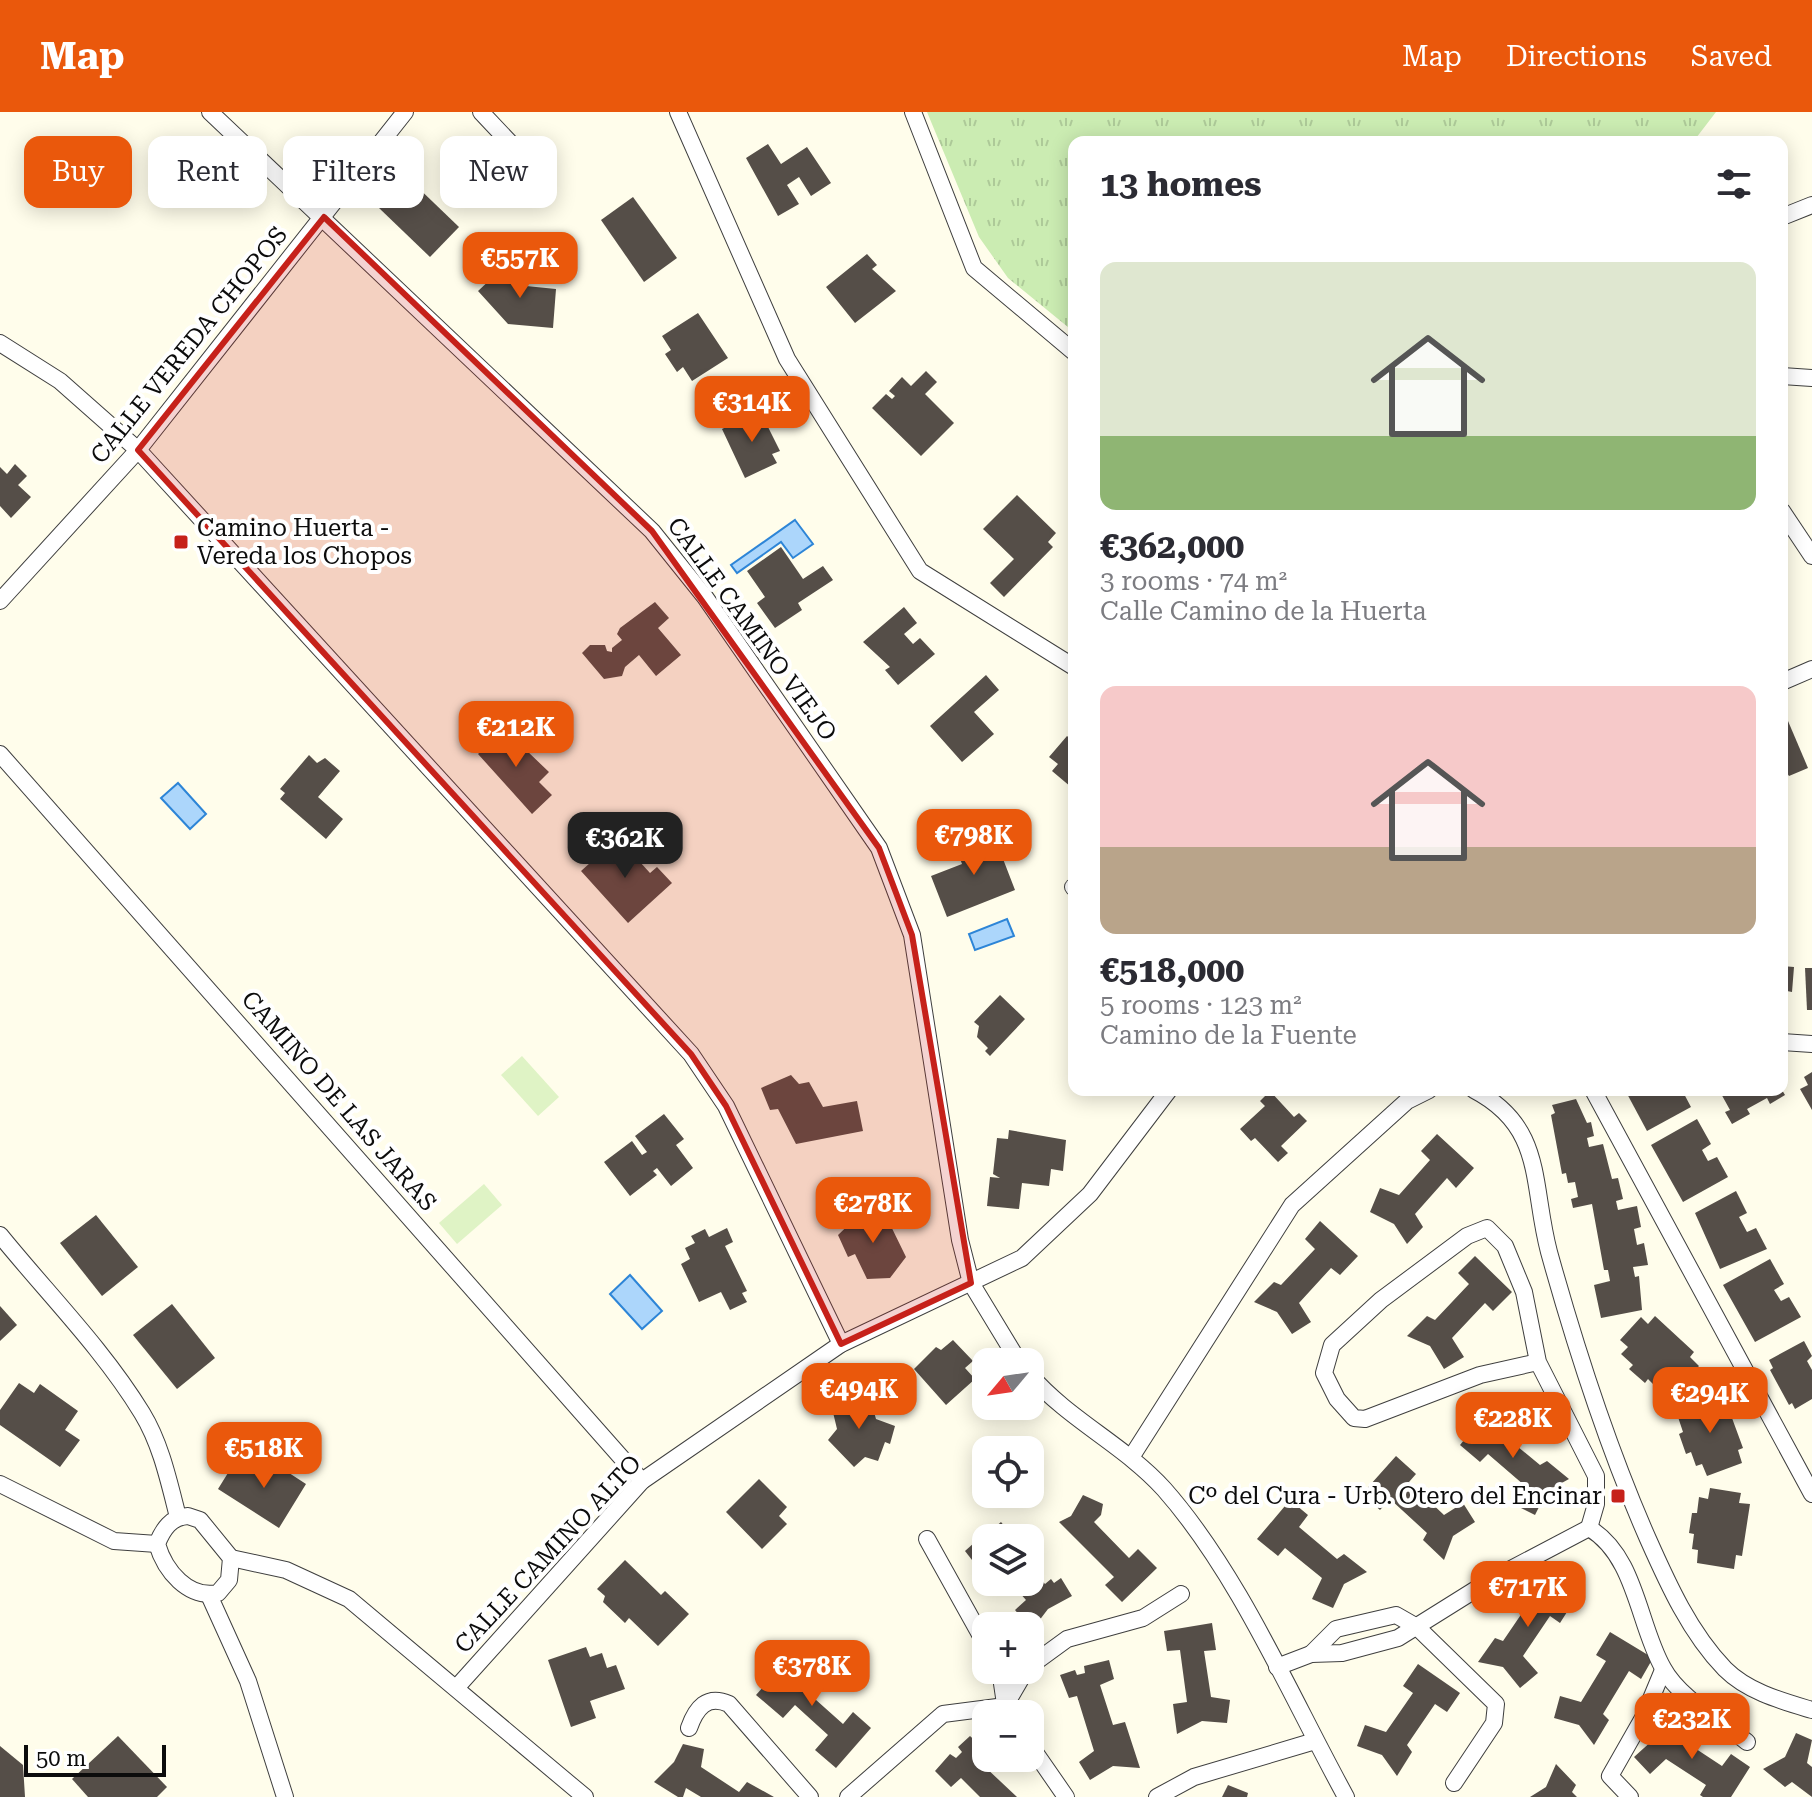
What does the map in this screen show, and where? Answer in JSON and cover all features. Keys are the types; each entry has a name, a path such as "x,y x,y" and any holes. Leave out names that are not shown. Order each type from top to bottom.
{"street":[{"name":"CALLE CAMINO VIEJO","path":"210,112 652,531 705,597 879,848 912,935 960,1240 971,1283 1010,1348"},
{"name":"CALLE VEREDA CHOPOS","path":"0,601 138,450 405,112"},
{"path":"481,112 504,136"},
{"path":"678,112 787,359 920,571 1068,663"},
{"path":"913,112 974,268 1068,347"},
{"path":"1788,215 1812,205"},
{"path":"0,343 60,381 138,450 691,1054 726,1106 841,1344"},
{"path":"1788,376 1812,378"},
{"path":"1788,520 1812,556"},
{"path":"1788,679 1812,669"},
{"name":"CAMINO DE LAS JARAS","path":"0,754 642,1481"},
{"path":"1788,1042 1812,1044"},
{"name":"CALLE CAMINO ALTO","path":"457,1687 642,1481 841,1344 1022,1258 1090,1194 1164,1096"},
{"path":"1132,1456 1292,1205 1407,1101 1417,1096"},
{"path":"1501,1096 1527,1138 1548,1248 1588,1385 1623,1482 1663,1572 1690,1622 1726,1670 1769,1697 1812,1710"},
{"path":"1596,1096 1812,1494"},
{"path":"1277,1667 1311,1654 1342,1653 1398,1638 1494,1578 1589,1528 1596,1504 1596,1476 1573,1425 1538,1362 1524,1292 1505,1246 1487,1228 1467,1236 1381,1300 1332,1345 1324,1373 1337,1399 1354,1418 1365,1419 1480,1375 1538,1362"},
{"path":"0,1235 120,1381 143,1415 169,1481 178,1517"},
{"path":"1044,1391 1132,1456 1195,1526 1277,1667 1346,1797"},
{"path":"0,1484 114,1541 157,1544"},
{"path":"231,1558 229,1580 218,1593 209,1595 189,1591 166,1565 157,1544 165,1527 178,1517 200,1520 231,1558 286,1570 349,1599 585,1797"},
{"path":"1589,1528 1607,1539 1640,1604 1663,1670 1747,1742"},
{"path":"927,1539 972,1620"},
{"path":"1044,1656 1067,1639 1143,1618 1181,1594"},
{"path":"209,1595 248,1681 285,1797"},
{"path":"1311,1654 1336,1629 1396,1615 1417,1627 1496,1704 1494,1723 1454,1783"},
{"path":"1630,1797 1610,1776 1643,1718 1663,1670"},
{"path":"689,1728 695,1710 705,1703 719,1700 729,1704 810,1797"},
{"path":"848,1797 943,1714 972,1712"},
{"path":"1157,1797 1194,1777 1315,1741"},
{"path":"1044,1765 1066,1797"}],"highlighted area":[{"path":"324,217 652,531 879,848 912,935 971,1283 841,1344 726,1106 691,1054 138,450"}],"green space":[{"path":"927,112 1716,112 1698,136 1068,136 1068,327 1008,278 979,237"},
{"path":"522,1056 559,1097 538,1116 501,1075"},
{"path":"484,1184 502,1205 457,1244 439,1223"}],"water":[{"path":"795,520 813,544 793,558 781,542 737,573 731,565"},
{"path":"178,783 206,814 190,829 161,798"},
{"path":"1007,919 1014,936 975,950 969,934"},
{"path":"630,1275 662,1311 642,1329 610,1294"}],"building":[{"path":"768,144 781,164 807,147 831,183 811,196 799,177 787,185 799,204 778,216 746,158"},
{"path":"424,193 459,227 430,257 379,208 424,208"},
{"path":"633,197 677,258 644,282 601,220"},
{"path":"867,254 877,265 872,269 896,291 855,323 826,287"},
{"path":"507,264 526,286 556,289 553,328 508,324 478,291"},
{"path":"698,313 728,358 692,381 683,367 677,372 665,354 671,350 662,336"},
{"path":"926,371 937,382 925,394 954,423 921,456 872,408 886,394 892,399 895,396 889,391 902,377 911,386"},
{"path":"760,411 780,451 772,454 777,463 745,478 722,429"},
{"path":"15,464 27,476 18,485 31,497 11,518 0,506 0,467 7,474"},
{"path":"1017,495 1056,533 1048,542 1053,547 1004,597 990,583 1014,559 983,529"},
{"path":"781,547 803,579 823,566 833,580 798,603 802,610 775,628 757,603 765,597 747,571"},
{"path":"655,602 669,618 658,628 681,655 656,676 639,655 625,667 622,676 604,679 582,653 590,645 605,645 607,651 612,652 612,648 622,640 617,634 620,628"},
{"path":"904,607 917,623 904,634 913,644 920,638 935,654 898,685 885,670 890,667 863,642"},
{"path":"986,675 999,690 974,712 994,734 962,762 930,726"},
{"path":"1788,721 1808,768 1788,775"},
{"path":"494,728 499,734 504,729 549,772 539,782 552,795 532,814 478,754 487,745 481,739"},
{"path":"1068,737 1068,784 1052,771 1058,764 1049,757"},
{"path":"309,755 317,763 325,758 340,771 318,797 343,819 326,839 280,799 285,793 280,789"},
{"path":"993,833 1015,890 947,917 931,876 962,864 956,847"},
{"path":"618,838 650,873 657,867 672,883 628,923 581,871"},
{"path":"1788,966 1794,967 1792,992 1788,991"},
{"path":"1805,968 1812,968 1812,1010 1807,1010"},
{"path":"1000,995 1025,1019 990,1056 985,1051 988,1048 977,1037 979,1026 974,1022"},
{"path":"1812,1072 1812,1110 1800,1089 1808,1085 1804,1077"},
{"path":"791,1075 799,1084 809,1082 823,1107 857,1101 863,1131 796,1144 778,1109 770,1110 761,1088"},
{"path":"1265,1096 1275,1096 1294,1117 1299,1113 1307,1121 1281,1146 1288,1153 1278,1162 1255,1138 1251,1141 1240,1129 1265,1106 1260,1101"},
{"path":"1628,1096 1685,1096 1691,1107 1647,1131"},
{"path":"1722,1096 1783,1096 1770,1104 1767,1098 1747,1109 1750,1114 1732,1124 1725,1112 1730,1110"},
{"path":"1576,1099 1587,1123 1591,1122 1594,1136 1587,1138 1589,1147 1603,1144 1612,1179 1618,1178 1623,1199 1616,1201 1618,1210 1637,1206 1641,1227 1634,1229 1637,1245 1644,1243 1648,1265 1633,1267 1635,1277 1639,1276 1642,1310 1601,1318 1594,1285 1610,1281 1608,1270 1604,1270 1592,1204 1573,1208 1571,1199 1578,1197 1575,1182 1568,1183 1566,1173 1562,1174 1551,1115 1555,1113 1552,1105"},
{"path":"664,1114 684,1139 676,1145 693,1168 671,1186 657,1168 653,1171 657,1175 630,1196 604,1162 632,1141 642,1155 647,1152 635,1136"},
{"path":"1697,1119 1711,1144 1702,1150 1708,1161 1717,1157 1728,1177 1683,1202 1651,1145"},
{"path":"1009,1130 1066,1140 1063,1171 1051,1169 1049,1186 1022,1183 1019,1209 987,1206 990,1177 1000,1178 993,1174 997,1138 1008,1139"},
{"path":"1437,1134 1474,1168 1456,1188 1447,1178 1415,1214 1423,1227 1407,1244 1394,1224 1370,1212 1380,1188 1399,1195 1430,1160 1421,1151"},
{"path":"1736,1191 1747,1213 1739,1217 1747,1232 1756,1228 1767,1249 1720,1269 1695,1213"},
{"path":"860,1214 885,1214 906,1257 890,1278 867,1279 855,1254 848,1257 838,1235"},
{"path":"96,1215 138,1267 102,1296 60,1243"},
{"path":"1320,1221 1358,1256 1340,1275 1331,1268 1299,1303 1311,1322 1292,1334 1277,1312 1254,1302 1274,1282 1281,1285 1315,1249 1305,1239"},
{"path":"727,1228 733,1242 725,1246 747,1291 742,1293 747,1302 730,1310 721,1292 699,1302 681,1264 690,1259 685,1248 695,1243 691,1236 705,1229 709,1237"},
{"path":"1475,1256 1512,1292 1493,1311 1485,1303 1452,1338 1464,1357 1444,1369 1430,1346 1407,1336 1427,1316 1435,1320 1469,1284 1458,1273"},
{"path":"1770,1259 1784,1284 1774,1290 1781,1301 1789,1297 1801,1317 1755,1342 1723,1285"},
{"path":"172,1304 215,1358 177,1389 133,1335"},
{"path":"0,1306 17,1325 0,1341"},
{"path":"1655,1316 1694,1352 1690,1357 1699,1366 1673,1394 1664,1385 1659,1390 1648,1379 1645,1383 1629,1369 1633,1365 1621,1354 1628,1347 1620,1340 1641,1317 1648,1324"},
{"path":"953,1340 972,1360 965,1368 972,1376 972,1382 946,1405 914,1369 936,1347 941,1350"},
{"path":"1804,1341 1812,1356 1807,1361 1812,1370 1812,1399 1795,1409 1792,1403 1789,1405 1770,1370 1773,1368 1769,1360"},
{"path":"19,1383 34,1393 40,1384 78,1411 65,1430 80,1440 60,1467 0,1425 0,1410"},
{"path":"1712,1393 1715,1402 1725,1399 1743,1448 1738,1450 1742,1463 1707,1476 1702,1464 1696,1466 1691,1452 1686,1454 1679,1434 1683,1432 1678,1417 1687,1414 1683,1404"},
{"path":"869,1395 876,1419 895,1426 890,1444 885,1442 878,1461 865,1457 854,1467 828,1440 837,1429 831,1404"},
{"path":"1492,1406 1510,1422 1501,1433 1540,1465 1547,1461 1569,1479 1547,1491 1535,1515 1515,1505 1524,1485 1488,1454 1480,1462 1460,1445"},
{"path":"1396,1456 1416,1474 1409,1482 1444,1515 1463,1503 1475,1522 1453,1536 1444,1560 1423,1540 1427,1533 1390,1499 1380,1510 1362,1494"},
{"path":"266,1458 306,1484 279,1528 218,1489 236,1460 257,1473"},
{"path":"759,1479 787,1507 779,1516 787,1524 762,1549 726,1512"},
{"path":"1710,1488 1741,1493 1739,1503 1750,1504 1742,1556 1736,1555 1734,1569 1697,1563 1698,1550 1692,1549 1694,1534 1689,1533 1692,1513 1697,1513 1699,1497 1708,1499"},
{"path":"1083,1495 1103,1504 1101,1515 1094,1522 1129,1558 1138,1549 1157,1568 1122,1602 1105,1585 1114,1577 1059,1522 1071,1516"},
{"path":"1290,1500 1308,1515 1299,1527 1337,1559 1344,1554 1367,1572 1344,1584 1333,1608 1312,1599 1322,1578 1285,1548 1278,1556 1257,1539"},
{"path":"972,1545 972,1560 965,1551"},
{"path":"625,1560 661,1595 665,1591 689,1614 658,1646 629,1618 625,1623 603,1602 605,1596 597,1589"},
{"path":"1533,1572 1574,1601 1560,1623 1550,1616 1523,1656 1538,1673 1520,1688 1503,1667 1478,1662 1495,1638 1503,1641 1531,1600 1519,1591"},
{"path":"1061,1578 1072,1596 1044,1614 1017,1612 1015,1610 1026,1600 1022,1596 1044,1596 1044,1583 1051,1579 1054,1583"},
{"path":"1212,1623 1216,1650 1204,1651 1211,1697 1230,1700 1227,1723 1202,1721 1177,1734 1173,1704 1187,1702 1180,1650 1167,1651 1164,1631"},
{"path":"1610,1632 1653,1658 1641,1679 1629,1671 1603,1714 1609,1720 1594,1745 1579,1725 1554,1718 1560,1696 1581,1702 1606,1661 1596,1655"},
{"path":"586,1647 590,1657 602,1653 607,1668 616,1665 625,1689 590,1701 596,1718 571,1727 548,1660"},
{"path":"795,1651 821,1674 806,1691 843,1724 853,1712 871,1728 836,1768 815,1750 828,1735 795,1705 783,1718 756,1695"},
{"path":"1109,1660 1114,1679 1100,1685 1113,1725 1125,1722 1140,1768 1113,1766 1090,1780 1079,1762 1094,1751 1077,1696 1069,1698 1060,1675 1075,1670 1077,1675 1085,1673 1084,1666"},
{"path":"1418,1664 1460,1693 1447,1712 1435,1704 1407,1745 1412,1752 1397,1776 1382,1755 1357,1746 1365,1725 1386,1732 1413,1693 1403,1686"},
{"path":"1659,1714 1683,1731 1681,1739 1722,1766 1731,1754 1750,1767 1731,1797 1703,1797 1700,1795 1706,1785 1666,1759 1650,1774 1634,1757 1654,1739"},
{"path":"1796,1733 1812,1740 1807,1763 1812,1767 1812,1797 1792,1782 1785,1787 1763,1769 1785,1757"},
{"path":"118,1736 167,1787 157,1797 88,1797 72,1779"},
{"path":"970,1736 972,1772 990,1772 1017,1797 980,1797 961,1778 951,1787 935,1771 950,1754 956,1758 962,1752 958,1747"},
{"path":"683,1744 704,1749 701,1767 739,1792 747,1782 774,1797 701,1797 686,1788 683,1797 678,1797 654,1782 674,1762"},
{"path":"0,1746 23,1765 25,1797 0,1797"},
{"path":"1556,1764 1576,1785 1572,1792 1577,1797 1530,1797 1546,1787"},
{"path":"1228,1785 1248,1793 1247,1797 1222,1797"}],"place":[{"name":"Camino Huerta - Vereda los Chopos","path":"181,542"},
{"name":"Cº del Cura - Urb. Otero del Encinar","path":"1618,1496"}]}
